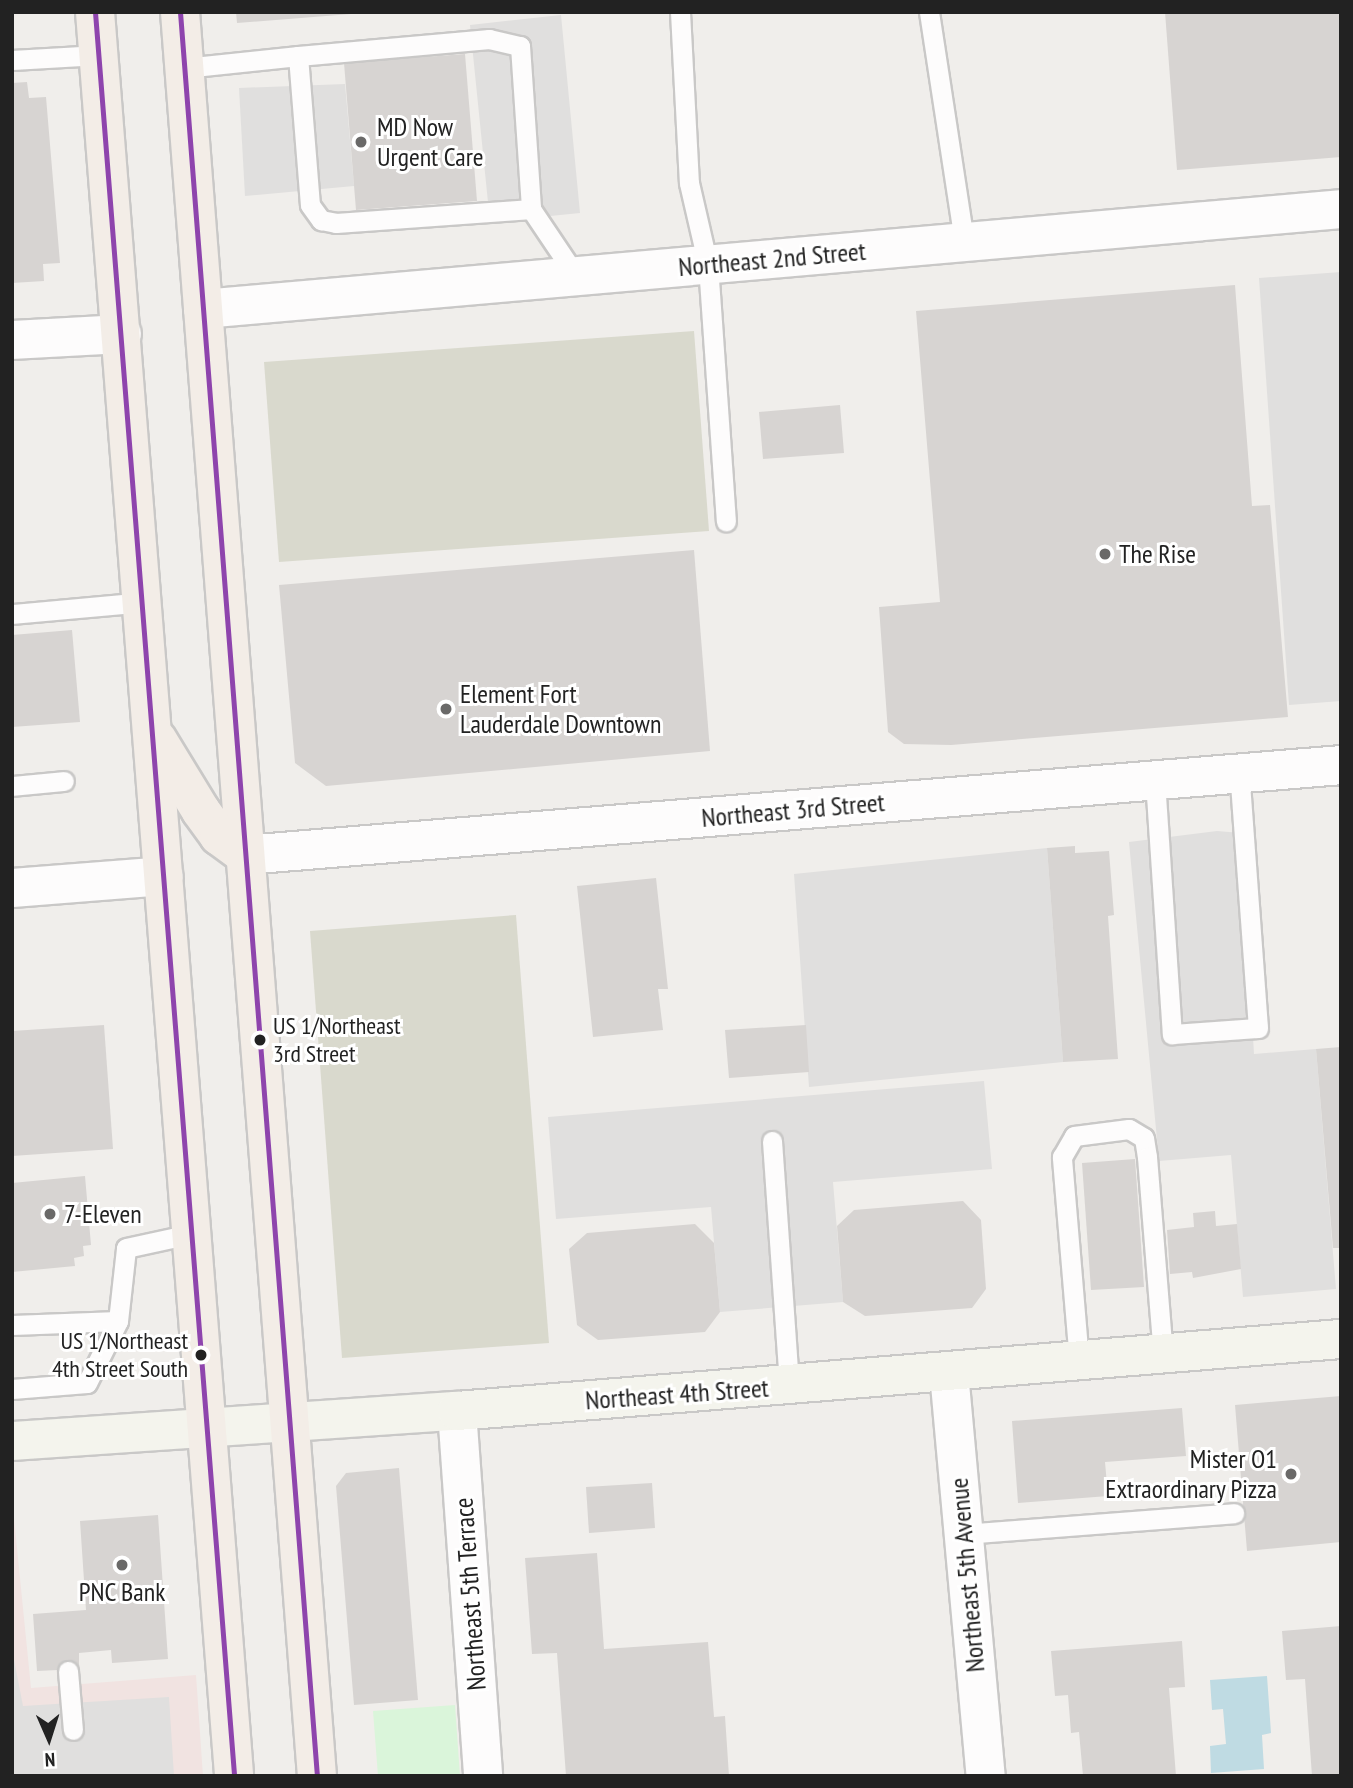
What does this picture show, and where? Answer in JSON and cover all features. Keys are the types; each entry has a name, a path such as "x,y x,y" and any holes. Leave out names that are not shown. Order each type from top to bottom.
{"main road":[{"path":"95,12 234,1776"},
{"path":"180,12 317,1776"},
{"path":"152,731 219,836 245,855"}],"street":[{"name":"Northeast 2nd Street","path":"203,309 1341,209"},
{"path":"12,340 122,334"},
{"name":"Northeast 3rd Street","path":"245,855 1341,765"},
{"path":"12,888 164,876"},
{"name":"Northeast 4th Street","path":"12,1441 457,1412 1341,1339"},
{"name":"Northeast 5th Avenue","path":"949,1373 986,1776"},
{"name":"Northeast 5th Terrace","path":"457,1412 483,1776"}],"lane":[{"path":"680,12 689,183 708,265 726,522"},
{"path":"929,12 964,242"},
{"path":"184,68 489,39 520,46 531,209 576,276"},
{"path":"12,60 99,55"},
{"path":"298,56 310,205 321,220 336,223 531,209"},
{"path":"12,614 143,602"},
{"path":"1155,780 1172,1034 1258,1028 1239,772"},
{"path":"12,786 64,781"},
{"path":"1079,1361 1062,1157 1074,1136 1129,1129 1144,1138 1147,1157 1163,1354"},
{"path":"772,1141 789,1386"},
{"path":"24,1384 87,1383 118,1321 126,1248 191,1234"},
{"path":"12,1325 118,1321"},
{"path":"58,1339 70,1322"},
{"path":"962,1534 1234,1513"},
{"path":"68,1671 73,1730"}],"shaded area":[{"path":"561,15 580,213 490,222 470,25"},
{"path":"345,84 354,186 245,196 239,88"},
{"path":"1341,272 1341,701 1289,705 1259,278"},
{"path":"694,331 709,531 279,562 264,362"},
{"path":"1217,831 1241,833 1254,1054 1316,1049 1336,1289 1243,1297 1231,1155 1159,1161 1129,842"},
{"path":"1047,848 1063,1062 809,1087 794,874"},
{"path":"516,915 549,1343 342,1358 310,931"},
{"path":"984,1081 992,1169 833,1182 843,1302 720,1312 711,1207 556,1219 548,1117"},
{"path":"12,1498 31,1688 196,1675 203,1776 12,1776"},
{"path":"12,1649 23,1706 169,1697 174,1776 12,1776"}],"green space":[{"path":"455,1705 460,1776 378,1776 373,1711"}],"water":[{"path":"1267,1676 1271,1733 1262,1735 1264,1769 1211,1773 1210,1746 1226,1744 1223,1709 1212,1710 1210,1680"}],"building":[{"path":"236,12 351,12 351,14 237,23"},
{"path":"1165,12 1341,12 1341,157 1177,170"},
{"path":"465,54 477,201 356,210 344,63"},
{"path":"27,82 29,98 46,97 60,263 43,264 44,281 12,283 12,83"},
{"name":"The Rise","path":"1235,285 1252,506 1270,505 1288,717 951,745 904,744 888,732 879,607 940,602 916,311"},
{"path":"840,405 844,453 763,459 759,412"},
{"path":"694,550 710,751 326,786 295,763 279,585"},
{"path":"72,630 80,722 12,727 12,635"},
{"path":"1075,846 1075,853 1109,851 1114,915 1108,916 1118,1059 1063,1062 1047,848"},
{"path":"656,878 668,989 658,989 663,1030 593,1037 577,886"},
{"path":"104,1025 113,1149 12,1156 12,1031"},
{"path":"806,1025 809,1072 729,1078 725,1030"},
{"path":"1341,1047 1341,1248 1333,1248 1316,1049"},
{"path":"1135,1159 1144,1287 1091,1290 1082,1163"},
{"name":"7-Eleven","path":"85,1176 91,1245 83,1246 84,1256 74,1258 75,1266 12,1272 12,1183"},
{"path":"963,1201 981,1220 986,1289 972,1308 865,1316 843,1302 837,1226 854,1210"},
{"path":"1215,1211 1216,1226 1237,1224 1241,1269 1193,1278 1192,1272 1170,1274 1167,1230 1194,1227 1193,1213"},
{"path":"695,1224 714,1243 720,1312 705,1332 598,1340 577,1325 569,1249 587,1233"},
{"name":"Mister O1 Extraordinary Pizza","path":"1341,1396 1341,1542 1247,1551 1235,1405"},
{"path":"1182,1408 1186,1456 1105,1462 1108,1496 1018,1503 1012,1421"},
{"path":"399,1468 418,1700 354,1705 336,1486 346,1473"},
{"path":"652,1483 655,1528 589,1533 586,1487"},
{"name":"PNC Bank","path":"158,1515 168,1659 112,1663 111,1650 79,1653 79,1669 37,1671 33,1614 86,1610 80,1521"},
{"path":"597,1553 604,1649 708,1642 714,1717 725,1716 729,1776 566,1776 557,1653 532,1654 525,1558"},
{"path":"1341,1626 1341,1776 1312,1776 1305,1679 1286,1680 1282,1631"},
{"path":"1182,1641 1185,1687 1169,1688 1176,1776 1083,1776 1079,1732 1071,1733 1068,1695 1055,1696 1051,1651"}],"transit line":[{"path":"95,12 234,1776"},
{"path":"180,12 317,1776"}],"place":[{"name":"MD Now Urgent Care","path":"361,142"},
{"name":"The Rise","path":"1105,554"},
{"name":"Element Fort Lauderdale Downtown","path":"446,709"},
{"name":"US 1/Northeast 3rd Street","path":"260,1040"},
{"name":"7-Eleven","path":"50,1214"},
{"name":"US 1/Northeast 4th Street South","path":"201,1355"},
{"name":"Mister O1 Extraordinary Pizza","path":"1291,1474"},
{"name":"PNC Bank","path":"122,1565"}]}
